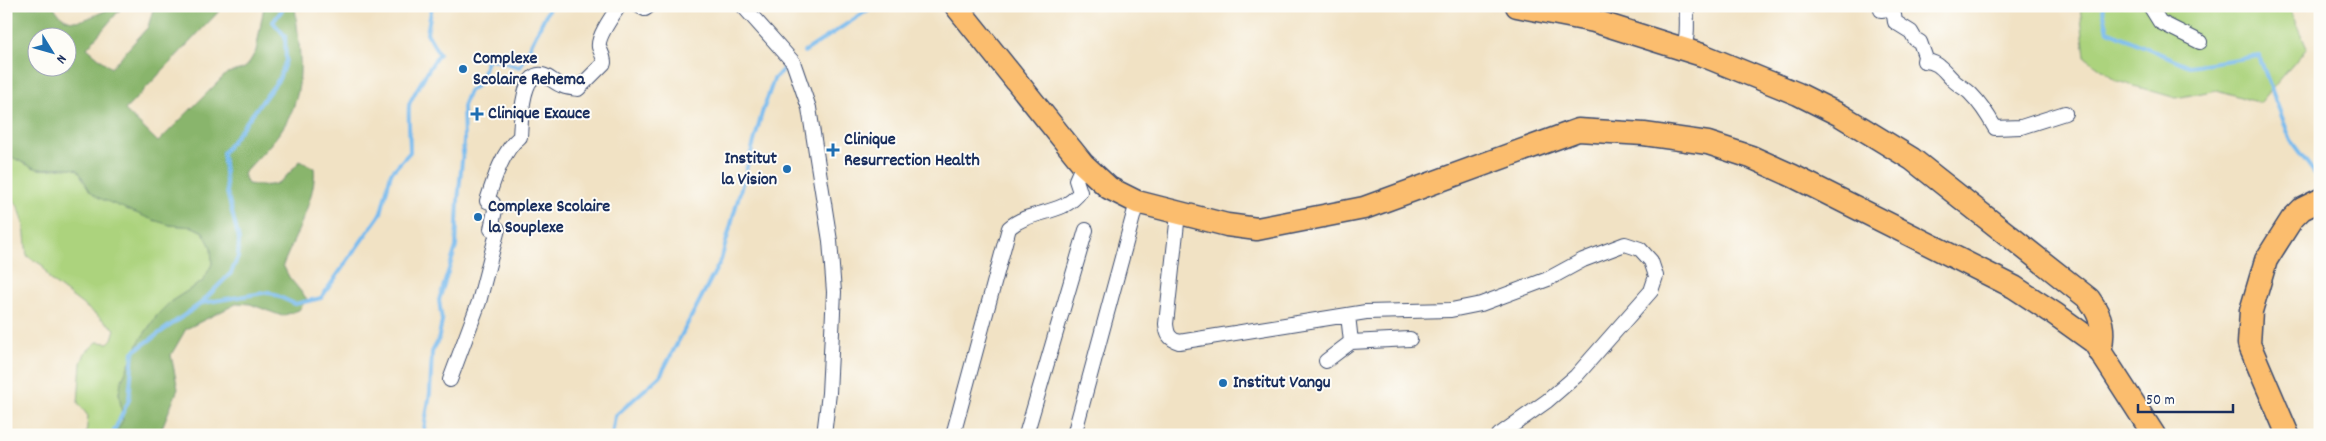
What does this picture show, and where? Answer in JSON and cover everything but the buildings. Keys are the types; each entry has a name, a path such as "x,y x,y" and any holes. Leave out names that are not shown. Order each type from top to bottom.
{"highway":[{"path":"956,6 1083,164 1109,188 1136,202 1227,225 1257,229 1364,208 1578,130 1644,134 1708,143 1751,157 1793,176 2014,287 2094,342 2154,435"},
{"path":"1517,6 1594,22 1683,49 1798,94 1840,116 1912,159 2089,299 2098,310 2103,325 2104,337 2100,352"},
{"path":"2288,435 2249,344 2251,311 2266,260 2292,219 2302,210 2320,200"}],"street":[{"path":"450,380 479,302 498,228 491,228 495,210 492,203 488,201 496,174 514,141 520,137 522,105 531,79 542,75 562,86 578,89 604,63 604,55 599,48 600,41 619,6"},
{"path":"639,6 646,9 649,6"},
{"path":"743,6 793,62 809,108 830,241 834,292 829,393 824,435"},
{"path":"1683,49 1688,40 1685,26 1687,8 1690,6"},
{"path":"1881,6 1881,10 1888,8 1894,15 1894,22 1911,32 1915,39 1920,42 1925,56 1924,61 1931,61 1943,68 1953,80 1972,94 1983,107 1995,128 2021,127 2065,113"},
{"path":"2150,6 2160,22 2200,42"},
{"path":"953,435 962,406 964,386 991,298 1009,228 1043,212 1065,206 1075,200 1080,192 1076,180 1083,164"},
{"path":"1074,435 1136,202"},
{"path":"1178,214 1166,324 1167,334 1172,340 1179,342 1366,312 1451,310 1482,304 1548,279 1582,260 1612,248 1626,244 1640,249 1651,261 1656,276 1651,291 1576,376 1547,401 1499,435"},
{"path":"1026,435 1086,230"},
{"path":"1348,315 1351,342"},
{"path":"1326,361 1351,342 1410,339"}],"green space":[{"path":"6,6 53,6 64,18 78,21 109,9 123,6 87,48 111,68 148,27 154,6 224,6 125,110 158,142 227,73 243,69 247,66 256,51 264,6 295,6 300,79 295,102 280,132 243,174 248,184 273,185 283,179 300,161 314,168 309,203 283,265 289,277 307,299 299,310 282,316 250,304 238,303 186,329 171,355 178,389 159,435 115,435 123,420 119,393 121,382 140,340 158,314 170,302 203,281 212,264 211,247 203,232 193,227 170,225 153,220 99,198 90,191 78,170 64,167 39,169 6,155"},
{"path":"2080,6 2284,6 2289,8 2307,48 2260,103 2217,90 2176,98 2117,81 2085,57"},
{"path":"6,155 31,167 40,169 73,168 78,170 90,191 170,225 193,227 203,232 211,247 212,264 203,281 170,302 158,314 140,340 121,382 119,393 123,421 115,435 86,435 88,416 78,403 81,363 85,353 97,342 108,343 112,339 115,329 50,280 42,265 27,256 21,213 13,198 6,192"}],"waterway":[{"path":"112,435 129,400 133,352 200,304 231,273 238,257 239,240 227,192 223,153 279,79 286,60 285,36 273,22 285,6"},
{"path":"202,303 269,292 295,304 321,298 381,213 391,173 410,152 409,105 439,54 427,33 432,6"},
{"path":"423,435 430,393 432,352 438,341 442,321 439,300 456,247 458,200 464,141 463,106 469,91 479,84 488,58 520,67 550,6"},
{"path":"804,52 874,6"},
{"path":"2102,6 2108,31 2189,66 2259,56 2291,141 2316,175"},
{"path":"612,435 615,416 660,376 721,260 762,113 774,79 785,67"},
{"path":"518,435 524,431 531,435"}],"place":[{"name":"Complexe Scolaire Rehema","path":"463,69"},
{"name":"Clinique Exauce","path":"477,114"},
{"name":"Clinique Resurrection Health","path":"833,150"},
{"name":"Institut la Vision","path":"787,169"},
{"name":"Complexe Scolaire la Souplexe","path":"478,217"},
{"name":"Institut Vangu","path":"1223,383"}]}
